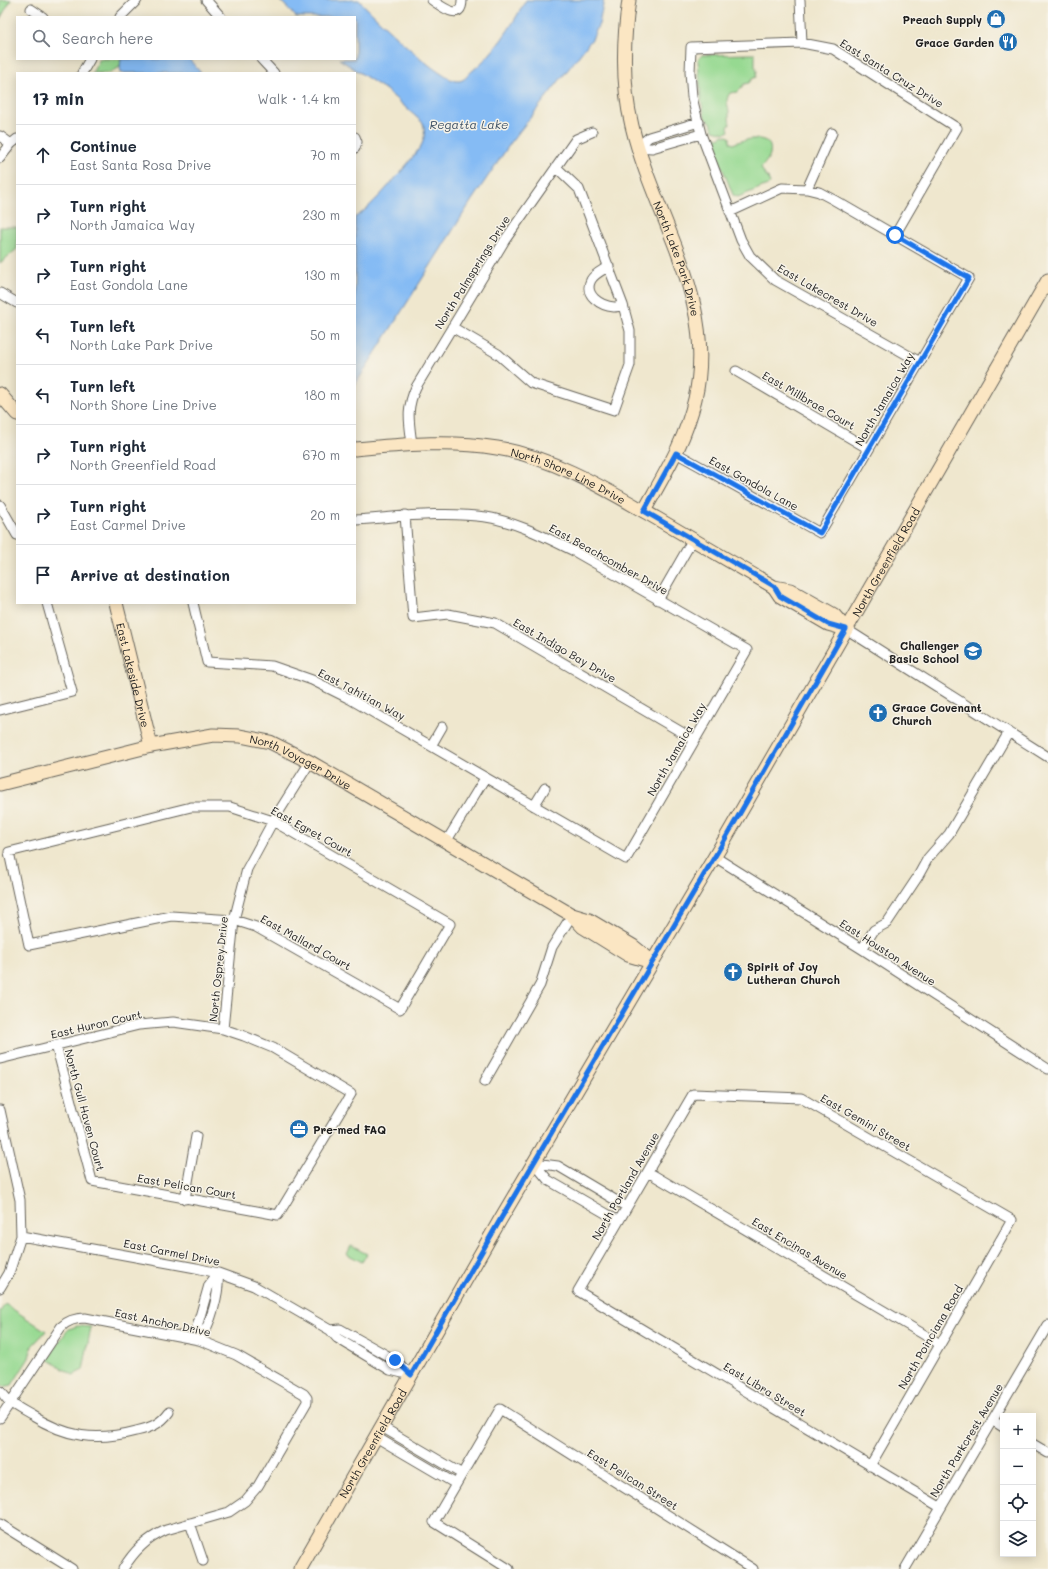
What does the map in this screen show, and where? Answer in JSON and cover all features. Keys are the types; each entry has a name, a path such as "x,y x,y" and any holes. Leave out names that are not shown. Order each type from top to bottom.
{"street":[{"path":"121,16 137,0"},
{"path":"206,0 220,16"},
{"path":"432,0 452,12 456,12 460,9 462,0"},
{"name":"North Lake Park Drive","path":"628,0 625,32 625,76 628,103 638,147 646,173 688,279 697,323 699,355 695,398 687,427 676,453 644,511"},
{"path":"800,0 802,43"},
{"path":"30,9 41,16"},
{"name":"East Santa Cruz Drive","path":"691,47 802,43 833,49 957,128 895,235"},
{"name":"East Lakecrest Drive","path":"691,47 690,72 692,97 701,134 741,240 750,256 775,280 920,362"},
{"path":"83,72 89,60"},
{"path":"262,60 273,72"},
{"path":"638,147 649,137 699,122"},
{"name":"North Palmsprings Drive","path":"412,444 408,416 412,396 505,240 576,139 592,132"},
{"path":"808,189 832,133"},
{"path":"638,147 652,148 701,134"},
{"path":"0,136 14,141 0,158"},
{"path":"452,327 498,354 532,383 614,410 630,365 630,331 623,305 609,266 579,189 556,167"},
{"path":"730,212 782,188 808,189 819,192 895,235"},
{"name":"North Jamaica Way","path":"820,533 969,278 895,235"},
{"path":"609,266 599,272 591,280 589,288 591,296 598,302 608,306 616,308 623,305"},
{"name":"North Greenfield Road","path":"300,1569 534,1163 715,857 1048,280"},
{"path":"0,293 16,302"},
{"name":"East Millbrae Court","path":"736,371 869,449"},
{"path":"0,394 16,413"},
{"name":"North Shore Line Drive","path":"356,449 412,444 448,443 497,448 537,458 578,474 774,586 790,590 834,615 846,629"},
{"name":"East Gondola Lane","path":"676,453 820,533"},
{"path":"0,505 16,533"},
{"name":"East Beachcomber Drive","path":"356,520 404,515 456,514 487,517 514,525 544,536 572,550 747,650"},
{"name":"East Indigo Bay Drive","path":"404,515 413,618 448,614 495,624 695,740"},
{"path":"658,600 693,539"},
{"path":"0,710 72,692 47,604"},
{"name":"East Lakeside Drive","path":"116,604 151,746"},
{"name":"East Tahitian Way","path":"192,604 207,662 272,666 312,680 350,699 626,860"},
{"path":"846,629 1048,757"},
{"name":"North Jamaica Way","path":"626,860 747,650"},
{"path":"431,746 442,727"},
{"path":"862,949 874,930 887,923 918,878 928,858 949,834 1009,732"},
{"name":"North Voyager Drive","path":"0,784 151,746 213,735 240,736 270,742 310,762 572,916 590,920 633,946 652,962"},
{"name":"North Osprey Drive","path":"223,1029 234,920 247,869 273,821 310,762"},
{"path":"446,842 485,778"},
{"path":"534,806 545,788"},
{"name":"East Egret Court","path":"29,945 9,852 191,807 230,807 273,821 450,924 400,1009"},
{"name":"East Houston Avenue","path":"715,857 862,949 1048,1069"},
{"name":"East Mallard Court","path":"29,945 171,916 234,920 256,927 400,1009"},
{"path":"485,1081 540,985 552,947 572,916"},
{"name":"East Huron Court","path":"0,1059 138,1024 173,1022 223,1029 273,1048 351,1094 278,1215"},
{"name":"North Gull Haven Court","path":"56,1045 92,1181"},
{"name":"North Portland Avenue","path":"578,1291 693,1094"},
{"name":"East Gemini Street","path":"693,1094 801,1098 1012,1220"},
{"path":"0,1110 20,1200 21,1236 9,1273 0,1288"},
{"path":"185,1198 196,1136"},
{"path":"534,1163 558,1166 627,1207"},
{"path":"534,1163 548,1180 618,1221"},
{"name":"East Encinas Avenue","path":"648,1172 940,1344"},
{"name":"East Pelican Court","path":"92,1181 278,1215"},
{"name":"North Poinciana Road","path":"870,1466 1012,1220"},
{"name":"East Carmel Drive","path":"21,1236 218,1273 254,1286 330,1330 340,1329 395,1360 411,1375"},
{"path":"199,1340 206,1331 217,1293 219,1285 218,1273"},
{"name":"East Libra Street","path":"578,1291 940,1507"},
{"name":"East Anchor Drive","path":"10,1402 66,1322 85,1318 199,1340 236,1355 304,1394 307,1398 307,1402 252,1495 229,1512 190,1523"},
{"name":"North Parkcrest Avenue","path":"905,1569 1048,1325"},
{"path":"0,1391 10,1402 53,1428 85,1437 113,1436 143,1429 159,1423 169,1412"},
{"path":"0,1400 10,1402"},
{"path":"0,1418 10,1402"},
{"name":"East Pelican Street","path":"462,1474 500,1409 753,1569"},
{"path":"992,1420 1000,1425"},
{"path":"379,1432 462,1474 434,1522 509,1569"},
{"path":"379,1432 456,1484"},
{"path":"1036,1446 1048,1453"},
{"path":"123,1569 138,1548 156,1534 190,1523 203,1561"},
{"path":"0,1524 72,1569"}],"green space":[{"path":"0,0 11,0 0,19"},
{"path":"755,54 755,66 757,71 756,77 749,83 744,84 738,92 730,93 728,96 727,104 730,124 728,127 729,131 725,133 713,130 711,122 705,118 701,100 698,60 702,55"},
{"path":"99,60 121,60 120,67 111,72 93,72"},
{"path":"723,135 730,137 730,142 733,144 750,139 768,142 770,154 768,160 761,168 766,177 768,177 770,184 738,197 733,195 711,139 714,137 719,138"},
{"path":"0,227 16,227 16,250 0,263"},
{"path":"351,1246 367,1254 362,1262 347,1254"},
{"path":"5,1304 46,1331 32,1346 29,1358 12,1385 3,1387 0,1385 0,1312"},
{"path":"77,1326 91,1327 83,1370 73,1375 48,1359 66,1332"}],"water":[{"name":"Regatta Lake","path":"280,0 359,0 392,33 424,61 450,79 459,81 466,78 488,57 508,30 526,0 604,0 599,24 592,39 512,141 472,200 356,383 356,216 380,196 418,151 424,138 424,126 423,123 386,90 341,60 356,60 356,16 295,16"},
{"path":"121,60 190,60 200,72 121,72"}],"place":[{"name":"Preach Supply","path":"996,19"},
{"name":"Grace Garden","path":"1008,42"},
{"name":"Challenger Basic School","path":"973,651"},
{"name":"Grace Covenant Church","path":"878,713"},
{"name":"Spirit of Joy Lutheran Church","path":"733,972"},
{"name":"Pre-med FAQ","path":"299,1129"}],"route":[{"path":"395,1360 411,1375 500,1220 721,846 846,629 828,624 780,596 774,586 644,511 676,453 820,533 969,278 895,235"}]}
